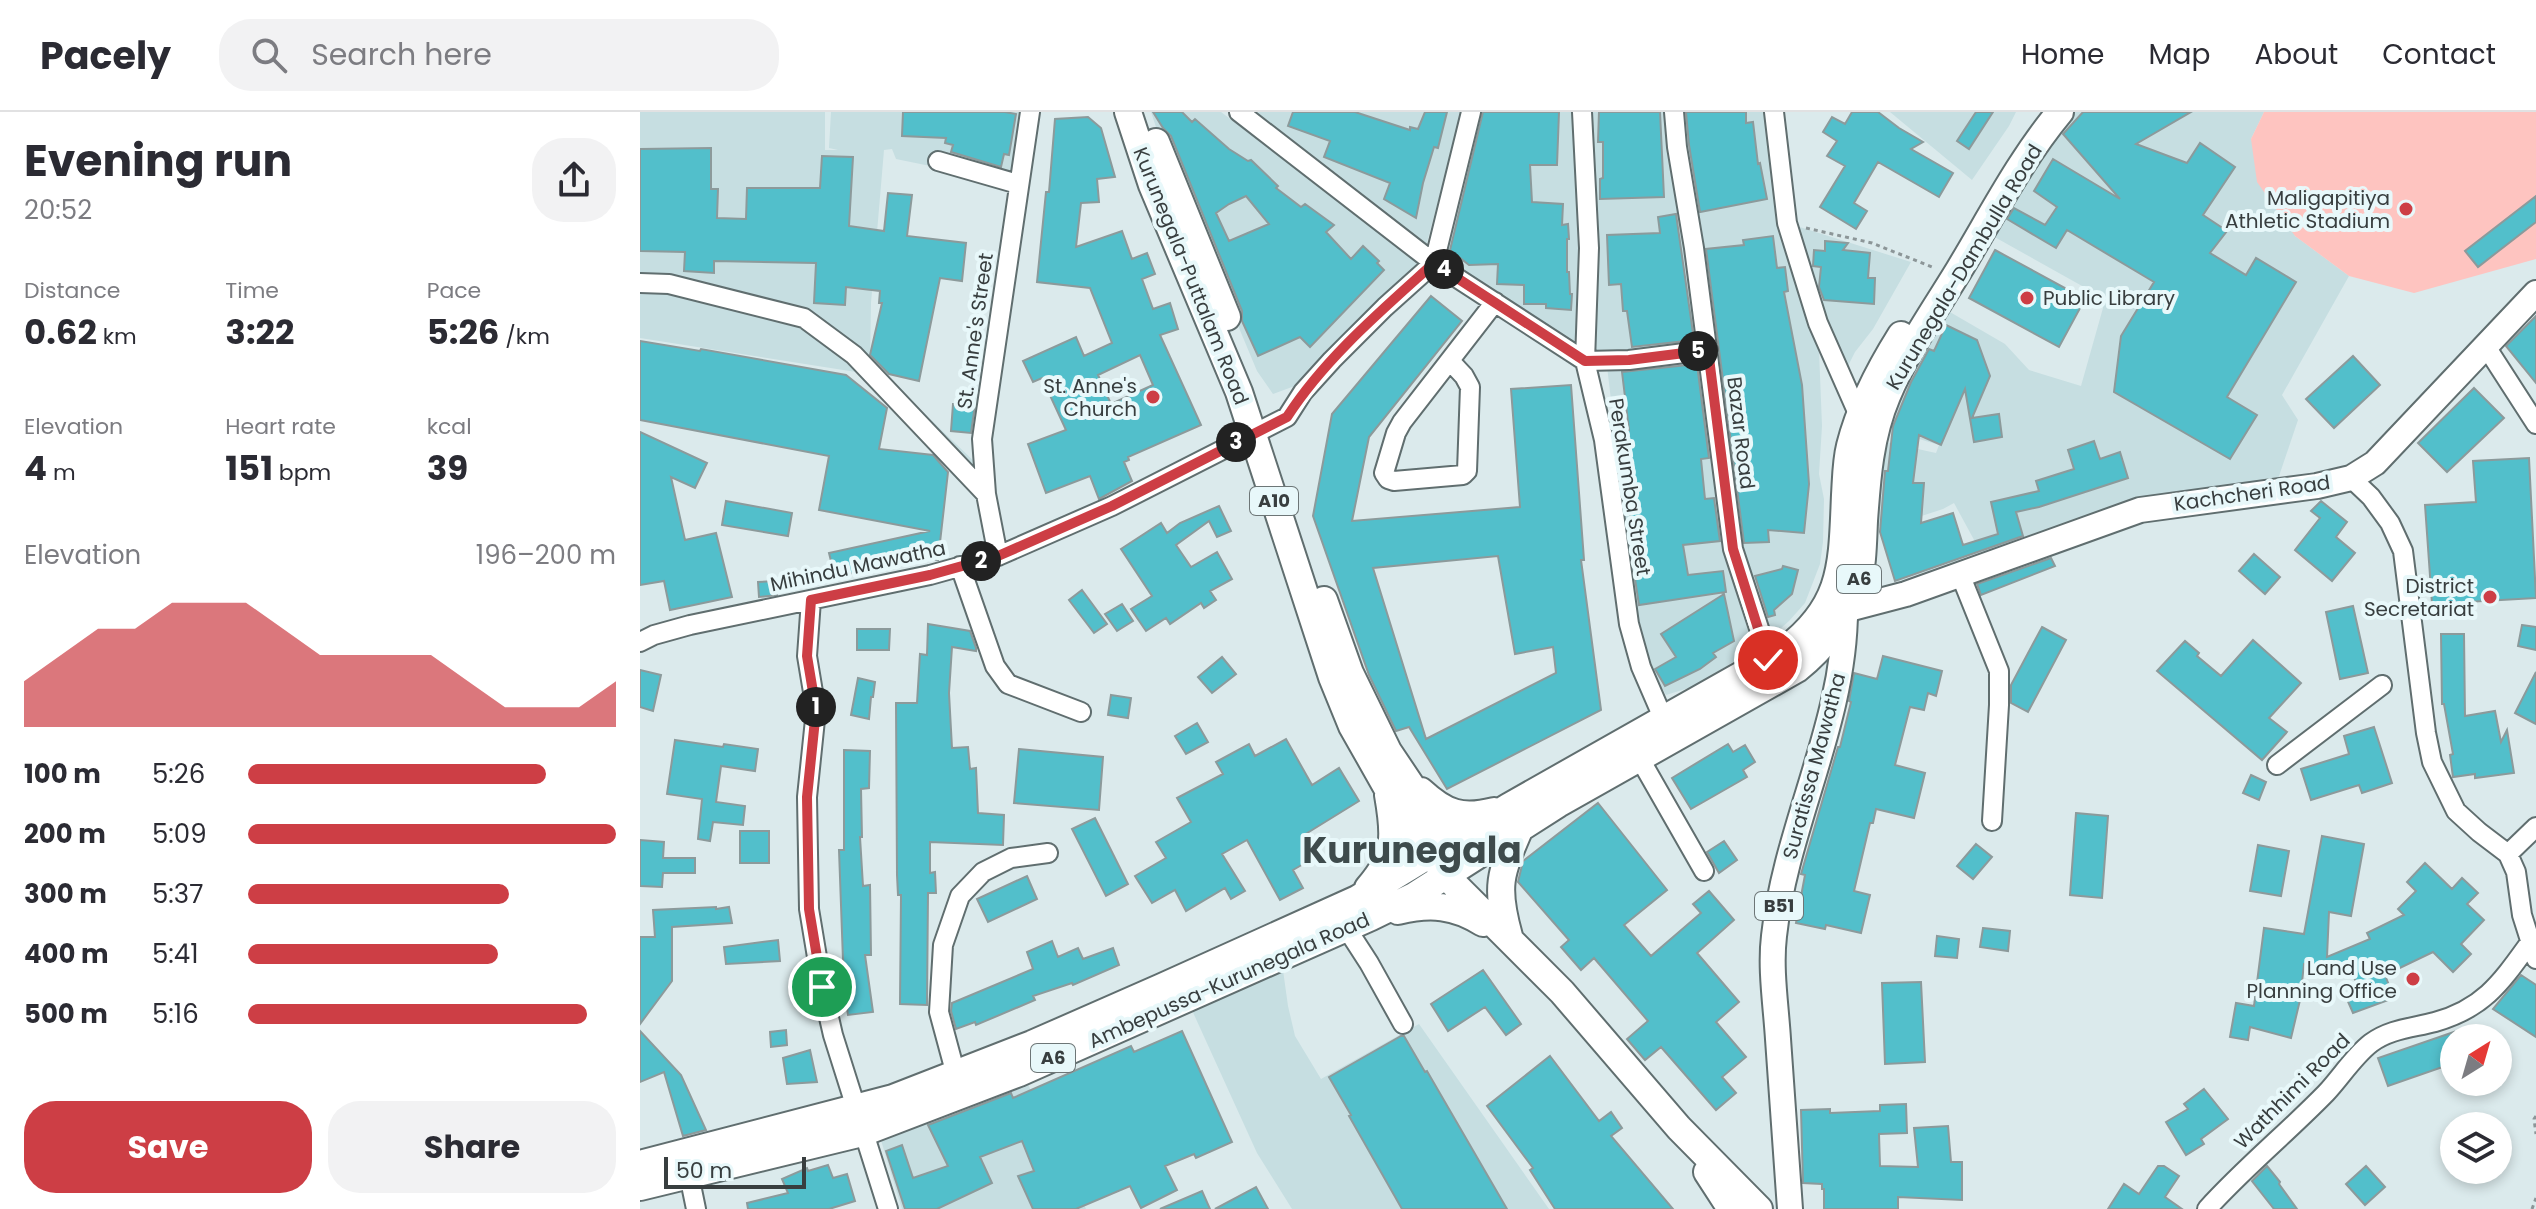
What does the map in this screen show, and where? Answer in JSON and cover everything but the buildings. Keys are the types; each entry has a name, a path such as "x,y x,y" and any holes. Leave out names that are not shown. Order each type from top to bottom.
{"highway":[{"name":"Kurunegala-Puttalam Road","path":"1128,112 1152,185 1239,392 1260,430"},
{"name":"Kurunegala-Puttalam Road","path":"1145,112 1243,355 1260,430 1350,673 1388,751 1394,779 1448,860"},
{"name":"Kurunegala-Dambulla Road","path":"1448,860 1514,817 1773,670 1812,626 1834,591 1843,555 1846,467 1850,445 1879,370 1999,169 2038,112"},
{"name":"Kurunegala-Dambulla Road","path":"1773,670 1797,669 1835,628 1853,599 1860,574 1870,460 1887,395 1993,212 2060,112"},
{"name":"Kurunegala-Dambulla Road","path":"1514,817 1640,759 1668,730"},
{"path":"1394,779 1453,813 1514,817 1499,892 1510,939 1458,909 1438,905 1364,908 1393,847 1394,779"},
{"name":"Ambepussa-Kurunegala Road","path":"640,1164 859,1121 956,1075 1162,987 1364,908 1448,860"},
{"name":"A10","path":"1448,860 1510,939 1562,992 1679,1128 1759,1209"},
{"name":"Ambepussa-Kurunegala Road","path":"640,1187 689,1175 1019,1073 1347,929 1364,908"},
{"name":"A10","path":"1679,1128 1731,1209"}],"main road":[{"path":"2351,478 2375,463 2536,293"},
{"name":"Kachcheri Road","path":"1845,610 1906,594 2140,510 2317,486 2351,478"},
{"name":"Suratissa Mawatha","path":"1790,1209 1773,938 1783,881 1837,689 1845,638 1845,610"}],"street":[{"name":"St. Anne's Street","path":"998,556 986,494 982,439 1030,112"},
{"path":"1239,112 1434,263 1585,361 1629,360 1708,350"},
{"path":"1434,263 1471,112"},
{"name":"Perakumba Street","path":"1582,112 1589,248 1585,361 1604,440 1629,624 1641,667 1668,730"},
{"name":"Bazar Road","path":"1674,112 1733,549 1773,670"},
{"path":"1774,112 1787,223 1818,323 1860,418"},
{"path":"938,161 1018,184"},
{"name":"Mihindu Mawatha","path":"640,642 690,625 930,575 998,556 1112,506 1287,417 1303,392 1332,360 1434,263"},
{"path":"640,283 669,284 804,318 854,355 986,494"},
{"path":"1450,361 1470,387 1467,471 1463,475 1388,479 1384,473 1402,422 1495,302"},
{"path":"2485,345 2536,424"},
{"name":"Kachcheri Road","path":"2351,478 2384,514 2403,551 2432,762 2456,811 2508,854"},
{"path":"960,566 995,666 1008,684 1081,712"},
{"path":"1960,574 1999,671 1992,821"},
{"path":"811,600 807,656 816,710 807,797 809,909 830,1023 888,1209"},
{"path":"2277,765 2382,685"},
{"path":"1640,759 1704,871"},
{"path":"2534,950 2522,915 2516,872 2508,854 2536,827"},
{"path":"956,1075 939,1012 943,945 960,896 983,872 1011,858 1048,853"},
{"path":"1347,929 1403,1024"},
{"name":"Wathhimi Road","path":"2207,1209 2233,1180 2326,1093 2367,1046 2386,1033 2438,1021 2475,1005 2534,950"},
{"path":"689,1175 696,1209"}],"path":[{"path":"1787,223 1872,243 1939,270"},
{"path":"2536,1116 2536,1134"},
{"path":"2532,1209 2536,1198"}],"shaded area":[{"path":"640,112 825,112 825,150 838,150 829,148 831,112 1030,112 1018,184 896,159 892,149 884,150 871,303 870,361 984,471 981,497 856,372 640,338"},
{"path":"1151,112 1221,112 1419,261 1385,307 1303,392 1292,387 1273,394 1257,371"},
{"path":"1462,112 1426,246 1255,113"},
{"path":"1475,112 1764,112 1787,223 1911,262 1847,368 1818,325 1822,426 1819,474 1824,499 1823,542 1820,564 1805,603 1765,642 1736,560 1755,648 1695,686 1666,695 1650,668 1638,630 1607,366 1585,361 1438,258"},
{"path":"1890,112 2016,112 1972,180"},
{"path":"2071,112 2264,112 2251,139 2295,236 2349,276 2282,395 2298,420 2277,482 2184,492 2137,502 1990,556 1979,549 1954,503 1894,525 1876,526 1881,441 1936,453 1939,445 1883,428 1943,308 2005,344 2029,370 2081,386 2103,308 2100,296 1991,235"},
{"name":"Maligapitiya Athletic Stadium","path":"2264,112 2536,112 2536,259 2414,293 2349,276 2295,236 2257,182 2251,139"},
{"path":"1282,963 1295,1036 1321,1079 1419,1024 1549,1209 1292,1209 1257,1153 1191,1008"},
{"path":"1025,1078 1086,1209 902,1209 880,1137"}],"place":[{"name":"Maligapitiya Athletic Stadium","path":"2406,209"},
{"name":"Public Library","path":"2027,298"},
{"name":"St. Anne's Church","path":"1153,397"},
{"name":"District Secretariat","path":"2490,597"},
{"name":"Land Use Planning Office","path":"2413,979"}],"district":[{"name":"Kurunegala","path":"1412,850"}],"route":[{"path":"822,987 809,909 807,797 816,710 807,656 811,600 930,575 998,556 1112,506 1287,417 1303,392 1332,360 1434,263 1585,361 1629,360 1708,350 1733,549 1768,660"}]}
